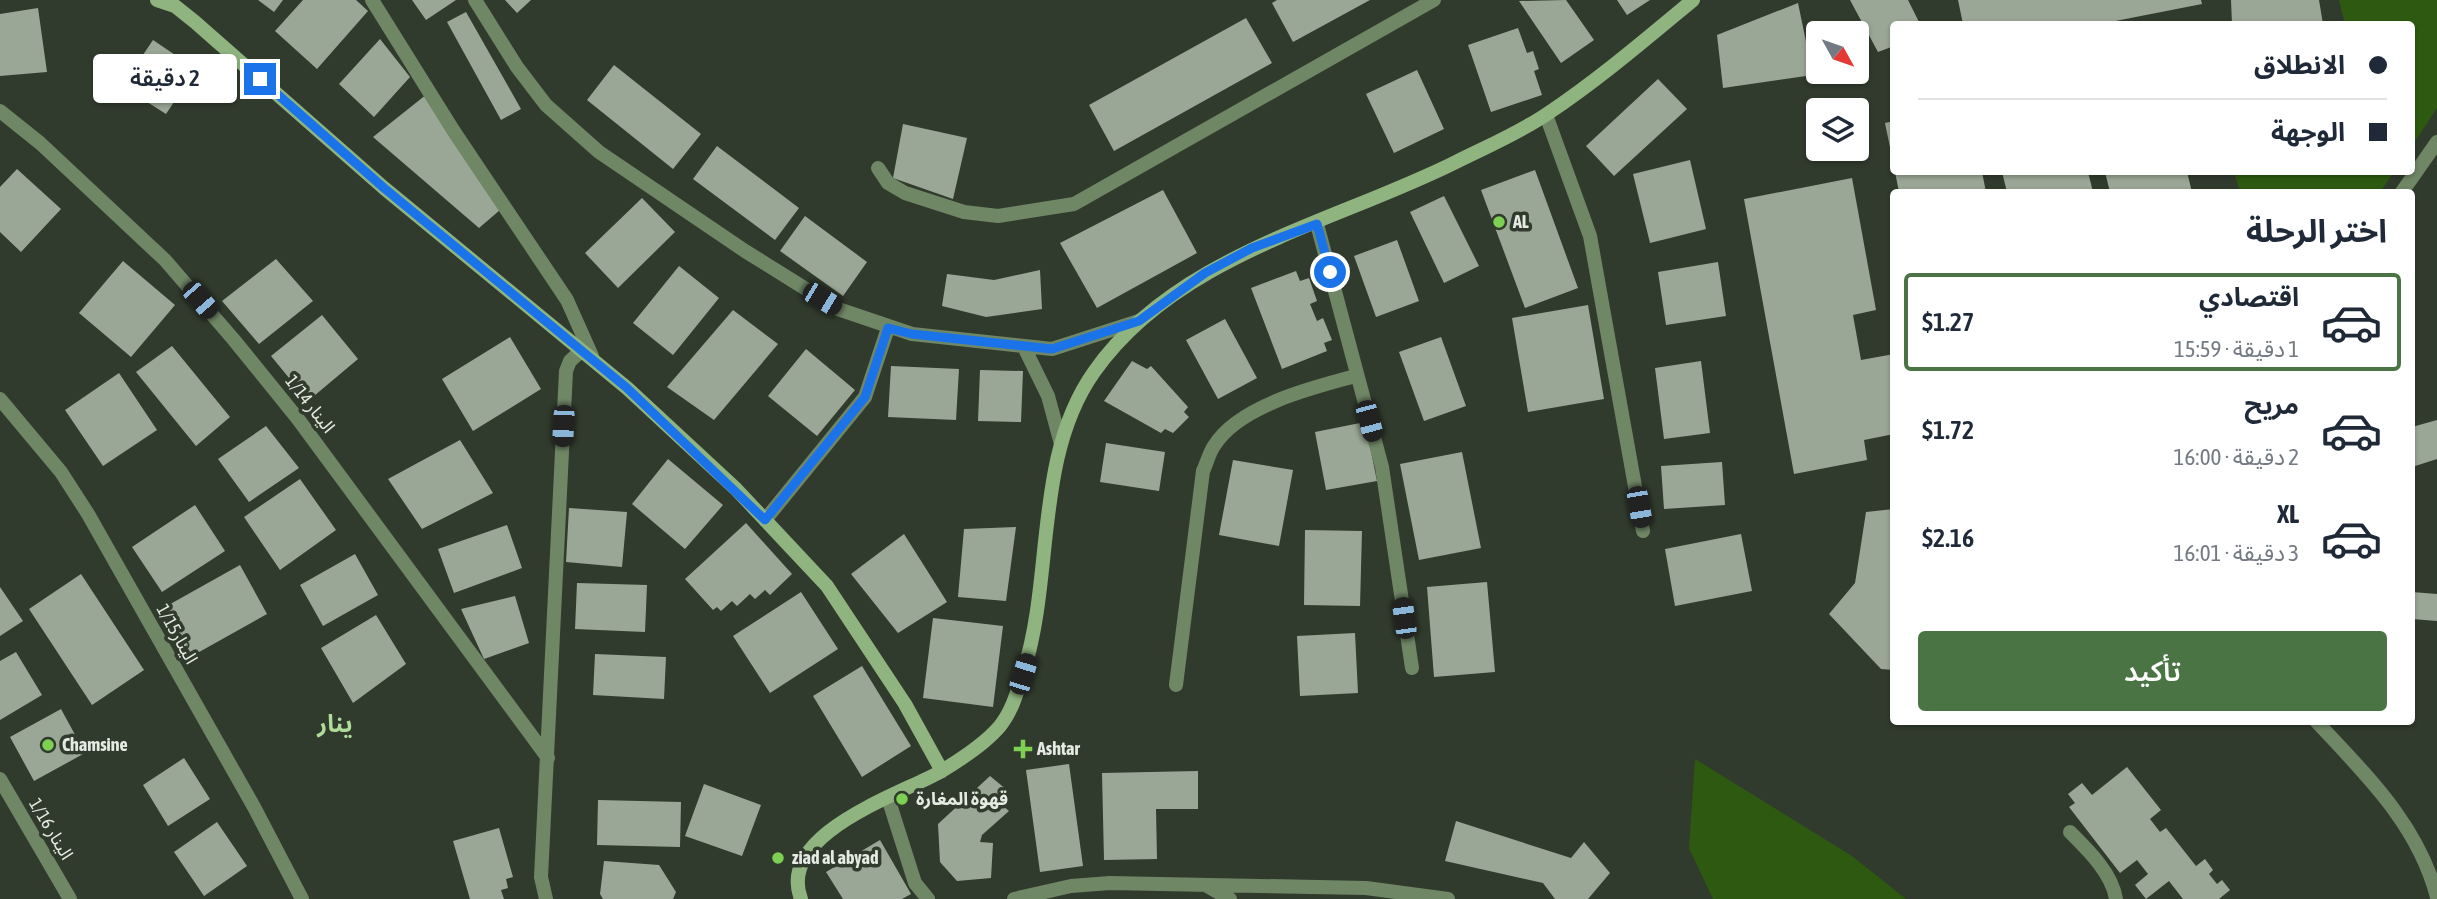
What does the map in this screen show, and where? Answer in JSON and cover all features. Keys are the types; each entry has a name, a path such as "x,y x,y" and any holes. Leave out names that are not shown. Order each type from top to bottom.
{"main road":[{"path":"157,0 175,6 195,22 384,188 594,360 678,435 765,520 827,586 905,704 942,771"},
{"path":"801,899 797,890 798,873 812,847 845,819 942,771 1000,726 1015,699 1030,649 1041,593 1061,444 1093,373 1139,321 1205,273 1252,248 1383,197 1546,115 1693,0"}],"street":[{"path":"372,0 453,130 567,300 594,360"},
{"path":"475,0 517,67 546,105 599,152 838,309 888,328 1024,348 1052,349 1139,321"},
{"path":"878,168 888,183 905,193 964,212 998,216 1074,205 1434,0"},
{"name":"الينار 1/14","path":"0,111 40,144 164,260 234,340 298,419 548,758"},
{"path":"1546,115 1590,236 1643,531"},
{"path":"2415,173 2437,142"},
{"path":"1317,224 1382,467 1412,668"},
{"path":"765,520 865,397 888,328"},
{"path":"1024,348 1048,396 1061,444"},
{"path":"547,899 541,877 566,371 570,361 582,350"},
{"path":"1177,685 1203,471 1214,446 1227,430 1247,415 1317,387 1356,376"},
{"name":"الينار1/15","path":"0,399 44,452 88,514 254,807 302,899"},
{"path":"2320,725 2384,795 2411,833 2428,865 2437,897"},
{"name":"الينار 1/16","path":"0,779 70,899"},
{"path":"887,798 915,883 928,899"},
{"path":"2070,832 2098,863 2116,899"},
{"path":"1205,885 1230,899"},
{"path":"1014,899 1071,886 1205,885 1366,888 1448,899"}],"green space":[{"path":"2339,0 2437,0 2437,108 2415,141 2415,21 2344,21"},
{"path":"2235,175 2392,175 2382,189 2239,189"},
{"path":"1695,759 1852,856 1906,899 1713,899 1689,848"}],"building":[{"path":"258,0 283,0 274,12"},
{"path":"303,0 356,0 368,11 317,69 275,31"},
{"path":"412,0 456,0 426,20"},
{"path":"505,0 531,0 517,13"},
{"path":"1277,0 1370,0 1293,42 1272,3"},
{"path":"1566,0 1594,40 1561,63 1519,1"},
{"path":"1617,0 1650,0 1627,15"},
{"path":"1850,0 1908,0 1918,21 1890,21 1890,48 1878,52 1869,35 1869,21 1861,21"},
{"path":"1958,0 2201,0 2202,4 2115,21 1962,21"},
{"path":"2231,0 2319,0 2322,21 2232,21"},
{"path":"1798,3 1806,41 1806,76 1723,88 1717,35"},
{"path":"38,8 47,72 0,76 0,14"},
{"path":"466,12 521,109 501,120 447,22"},
{"path":"1246,18 1272,63 1114,151 1089,105"},
{"path":"1518,28 1527,53 1533,51 1539,69 1534,71 1542,95 1491,112 1468,45"},
{"path":"380,39 410,77 374,117 339,84"},
{"path":"153,40 196,69 166,114 122,86"},
{"path":"614,65 701,134 673,169 587,100"},
{"path":"1417,70 1444,129 1394,153 1366,94"},
{"path":"1658,79 1687,109 1614,176 1586,146"},
{"path":"427,94 500,210 479,228 373,137"},
{"path":"1890,122 1890,147 1885,123"},
{"path":"903,124 967,138 953,199 893,178"},
{"path":"717,146 799,208 775,240 693,179"},
{"path":"1690,160 1706,229 1650,243 1633,174"},
{"path":"17,169 61,209 21,252 0,232 0,187"},
{"path":"1535,170 1578,288 1525,308 1481,190"},
{"path":"1896,175 1983,175 1985,189 1898,189"},
{"path":"2003,175 2089,175 2092,189 2006,189"},
{"path":"2106,175 2188,175 2191,189 2109,189"},
{"path":"1852,178 1876,310 1853,315 1861,360 1890,355 1890,435 1864,440 1867,460 1794,474 1744,199"},
{"path":"1163,190 1197,253 1097,308 1060,243"},
{"path":"1444,196 1479,266 1444,283 1410,212"},
{"path":"642,198 675,232 618,288 585,253"},
{"path":"805,216 867,262 843,296 780,251"},
{"path":"1397,240 1419,301 1376,317 1354,256"},
{"path":"276,259 313,301 259,344 222,301"},
{"path":"123,261 175,305 131,357 79,313"},
{"path":"1718,262 1726,316 1666,325 1658,272"},
{"path":"679,266 719,298 673,355 633,323"},
{"path":"1040,270 1042,309 986,317 942,306 947,274 994,280"},
{"path":"1296,271 1300,281 1309,278 1317,301 1310,304 1317,321 1323,318 1332,340 1324,343 1327,351 1282,369 1251,288"},
{"path":"1588,305 1604,399 1528,412 1512,318"},
{"path":"733,310 778,344 714,420 667,387"},
{"path":"322,315 358,359 308,401 271,356"},
{"path":"1225,319 1257,378 1218,399 1186,340"},
{"path":"510,337 541,389 473,431 442,379"},
{"path":"1441,337 1466,406 1424,421 1399,352"},
{"path":"172,346 230,417 196,446 136,372"},
{"path":"806,349 855,390 817,436 768,396"},
{"path":"1132,361 1147,369 1151,366 1188,407 1184,412 1189,417 1173,433 1165,429 1161,433 1104,401"},
{"path":"1701,361 1710,433 1664,439 1655,368"},
{"path":"891,366 959,369 956,420 888,417"},
{"path":"980,370 1023,371 1021,422 978,421"},
{"path":"119,373 157,430 103,466 65,410"},
{"path":"2437,420 2437,459 2415,466 2415,426"},
{"path":"1365,422 1377,481 1326,490 1315,432"},
{"path":"266,426 299,468 249,502 218,459"},
{"path":"460,440 493,493 422,529 388,479"},
{"path":"1106,443 1165,452 1159,491 1100,482"},
{"path":"1462,452 1481,548 1419,560 1400,464"},
{"path":"668,459 723,505 685,549 632,504"},
{"path":"1233,460 1293,470 1279,546 1219,535"},
{"path":"1722,462 1725,505 1664,509 1661,466"},
{"path":"300,479 336,530 280,570 244,517"},
{"path":"195,505 225,551 162,592 132,547"},
{"path":"569,508 627,512 622,567 566,562"},
{"path":"1890,509 1890,670 1881,669 1829,614 1855,583 1866,512"},
{"path":"746,523 792,574 770,595 765,590 755,599 750,594 737,606 732,601 721,611 717,607 713,610 685,579"},
{"path":"507,525 522,568 454,593 438,549"},
{"path":"1016,527 1006,601 958,597 964,529"},
{"path":"1305,530 1362,531 1360,606 1304,605"},
{"path":"904,534 947,602 898,633 851,574"},
{"path":"1741,534 1752,591 1675,606 1665,549"},
{"path":"355,554 378,595 323,626 300,585"},
{"path":"240,565 267,614 192,656 165,607"},
{"path":"81,574 144,670 92,705 29,609"},
{"path":"1487,582 1495,672 1434,677 1427,587"},
{"path":"577,583 647,585 645,632 575,629"},
{"path":"0,587 23,621 0,636"},
{"path":"801,592 838,649 770,693 733,636"},
{"path":"2415,592 2437,594 2437,621 2415,619"},
{"path":"515,596 529,643 484,659 461,609"},
{"path":"376,615 406,664 353,703 321,648"},
{"path":"933,618 1003,626 993,707 923,698"},
{"path":"1355,633 1358,693 1300,696 1297,636"},
{"name":"Chamsine","path":"16,652 42,695 0,720 0,661"},
{"path":"595,654 666,657 664,699 593,695"},
{"path":"862,666 911,746 862,777 813,696"},
{"name":"Chamsine","path":"61,709 85,753 34,781 10,737"},
{"path":"184,758 210,799 168,826 143,785"},
{"path":"1069,764 1083,866 1040,872 1026,770"},
{"path":"2127,767 2161,810 2150,819 2160,832 2166,828 2196,866 2205,859 2213,870 2209,874 2217,884 2222,880 2230,890 2219,899 2183,899 2169,881 2146,899 2135,885 2148,874 2137,860 2120,873 2069,807 2075,803 2068,794 2082,783 2092,795"},
{"path":"1198,771 1198,809 1156,809 1157,859 1104,860 1102,773"},
{"path":"990,776 1007,790 996,800 1009,811 982,835 980,842 993,843 991,878 957,881 940,862 938,824"},
{"path":"704,784 761,805 742,856 685,836"},
{"path":"598,800 681,802 680,847 597,845"},
{"path":"1456,821 1571,858 1584,842 1610,873 1588,899 1555,899 1543,883 1445,861"},
{"path":"217,822 247,866 204,896 174,852"},
{"path":"499,828 513,877 506,879 508,888 501,890 504,899 470,899 453,841"},
{"path":"880,840 911,894 902,899 843,899 826,872"},
{"path":"604,861 659,865 676,892 673,899 603,899 600,894"}],"place":[{"name":"AL","path":"1499,222"},
{"name":"Chamsine","path":"48,745"},
{"name":"Ashtar","path":"1023,749"},
{"name":"قهوة المغارة","path":"902,799"},
{"name":"ziad al abyad","path":"778,858"}],"district":[{"name":"ينار","path":"335,724"}],"route":[{"path":"260,79 384,188 627,388 736,489 765,520 865,397 888,328 912,334 1052,349 1139,321 1205,273 1252,248 1317,224 1330,272"}]}
